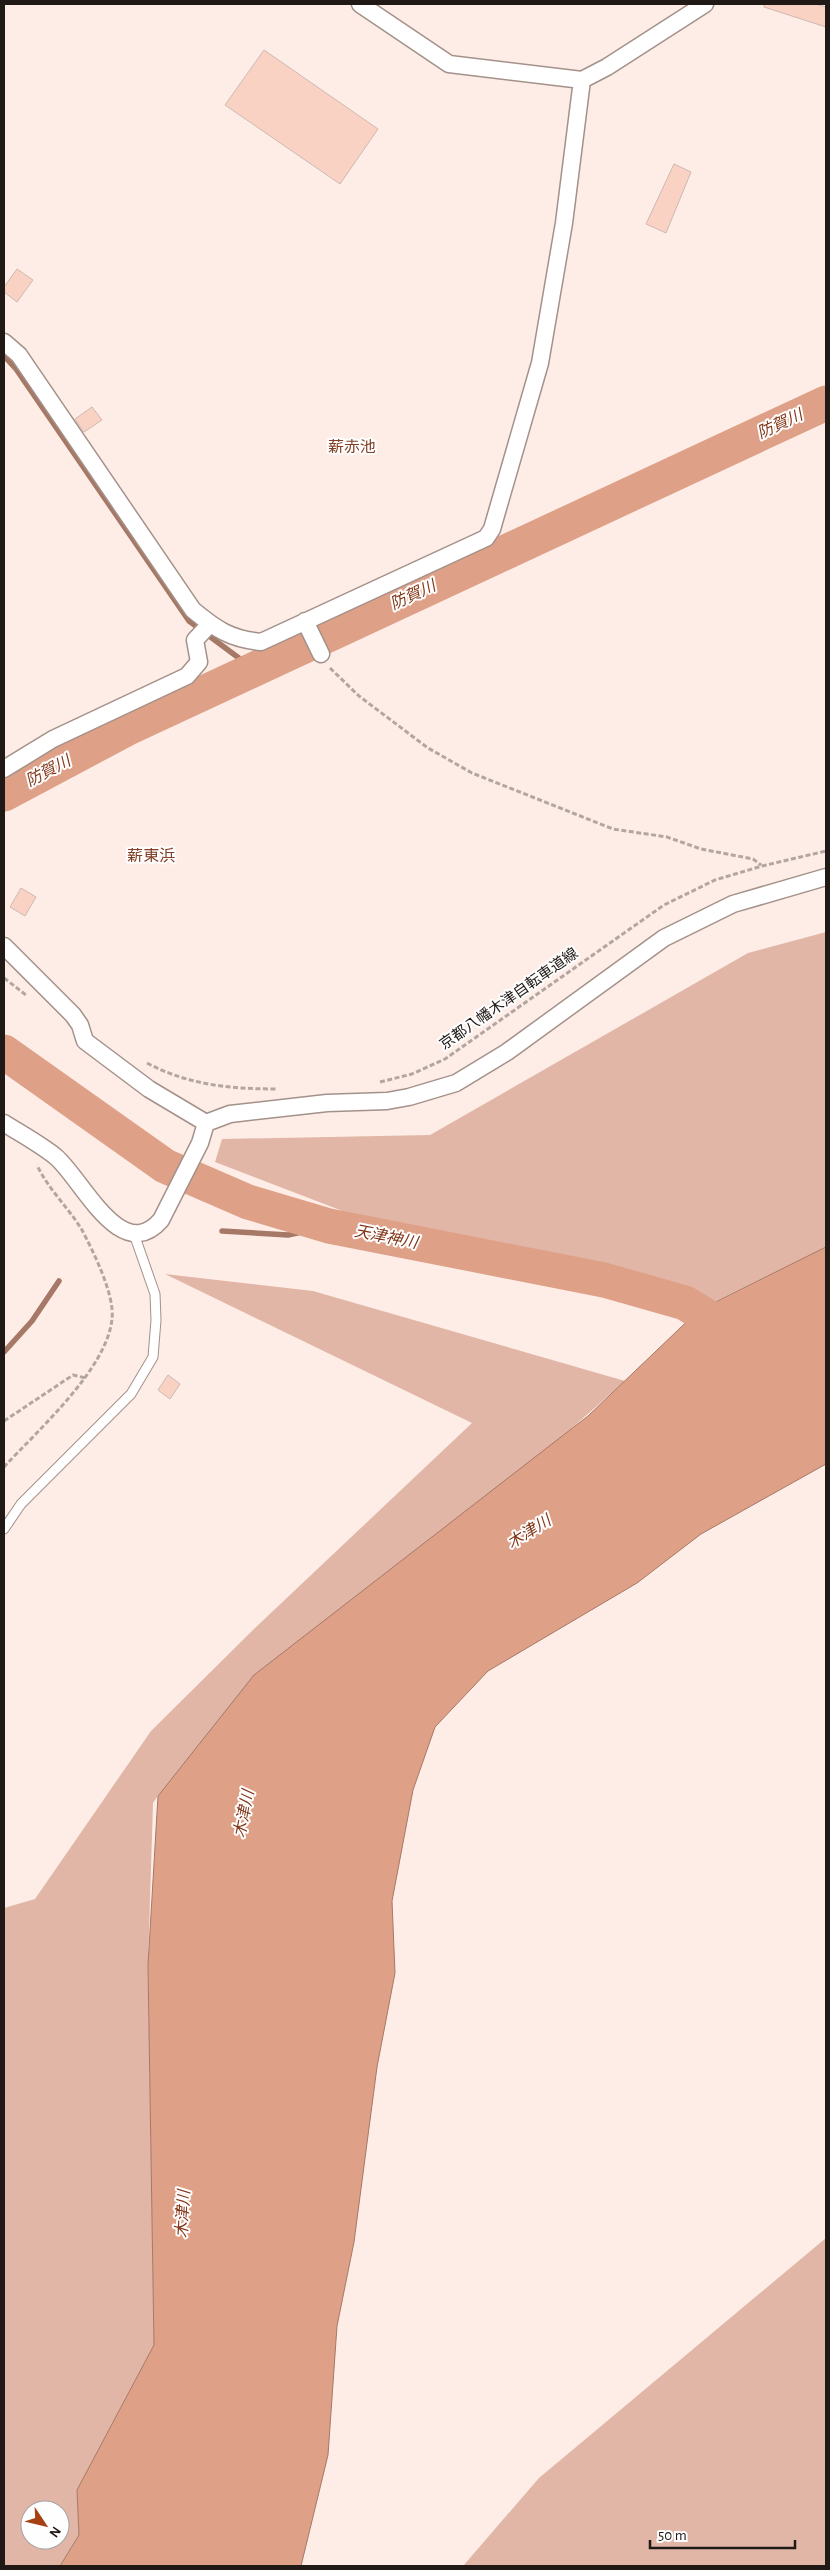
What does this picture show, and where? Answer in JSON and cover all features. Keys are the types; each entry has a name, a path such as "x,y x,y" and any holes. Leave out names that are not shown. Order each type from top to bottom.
{"street":[{"path":"360,4 449,64 582,80 607,67 705,4"},
{"path":"4,342 19,355 193,610 210,624 238,640 260,642 307,625 486,538 492,529 540,363 564,223 582,80"},
{"path":"4,769 53,739 187,676 199,662 195,640 210,624"},
{"path":"307,625 321,654"},
{"path":"4,1123 56,1158 110,1222 122,1231 134,1234 154,1227 167,1210 206,1123 230,1114 409,1097 456,1084 507,1052 664,938 732,904 826,877"},
{"path":"4,946 73,1015 80,1025 85,1041 149,1089 206,1123"}],"lane":[{"path":"4,1529 21,1504 131,1394 153,1357 155,1294 134,1234"}],"path":[{"path":"321,654 323,662 359,696 428,748 472,773 613,830 667,837 701,849 753,860 762,866"},
{"name":"京都八幡木津自転車道線","path":"371,1085 412,1074 445,1059 664,905 716,880 762,866 826,851"},
{"path":"4,978 31,999"},
{"path":"140,1060 169,1075 214,1086 237,1089 281,1089"},
{"path":"4,1467 86,1378 100,1358 108,1339 113,1318 106,1286 84,1236 42,1175 23,1135"},
{"path":"4,1421 73,1375 86,1378"}],"shaded area":[{"path":"826,932 826,1247 697,1310 604,1280 353,1215 215,1162 222,1139 430,1135 748,953"},
{"path":"165,1274 313,1291 625,1381 159,1794 153,1803 148,1965 154,2345 77,2490 79,2535 70,2550 70,2500 20,2500 20,2550 70,2550 60,2566 4,2566 4,1908 35,1899 151,1731 255,1628 472,1423"},
{"path":"826,2238 826,2566 463,2566 539,2478"}],"water":[{"name":"木津川","path":"826,1247 826,1464 701,1534 637,1583 488,1671 435,1727 413,1790 392,1901 395,1973 377,2067 354,2242 337,2326 328,2455 301,2566 60,2566 79,2535 77,2490 154,2345 148,1965 158,1796 254,1675 588,1416 699,1310"}],"building":[{"path":"764,4 815,4 826,7 826,27 764,7"},
{"path":"264,50 378,129 340,184 225,105"},
{"path":"674,164 691,172 666,233 646,224"},
{"path":"17,269 33,280 17,302 4,292 4,287"},
{"path":"92,407 102,420 84,432 75,419"},
{"path":"21,888 36,897 25,916 10,907"},
{"path":"168,1375 180,1384 170,1399 158,1390"}],"waterway":[{"path":"4,356 16,369 189,621 255,670"},
{"name":"防賀川","path":"4,794 126,729 826,403"},
{"name":"天津神川","path":"4,1052 165,1166 248,1202 329,1226 604,1280 685,1303 739,1336"},
{"path":"222,1231 288,1235 329,1226"},
{"path":"4,1352 32,1321 59,1281"}],"district":[{"name":"薪赤池","path":"352,447"},
{"name":"薪東浜","path":"151,856"}]}
